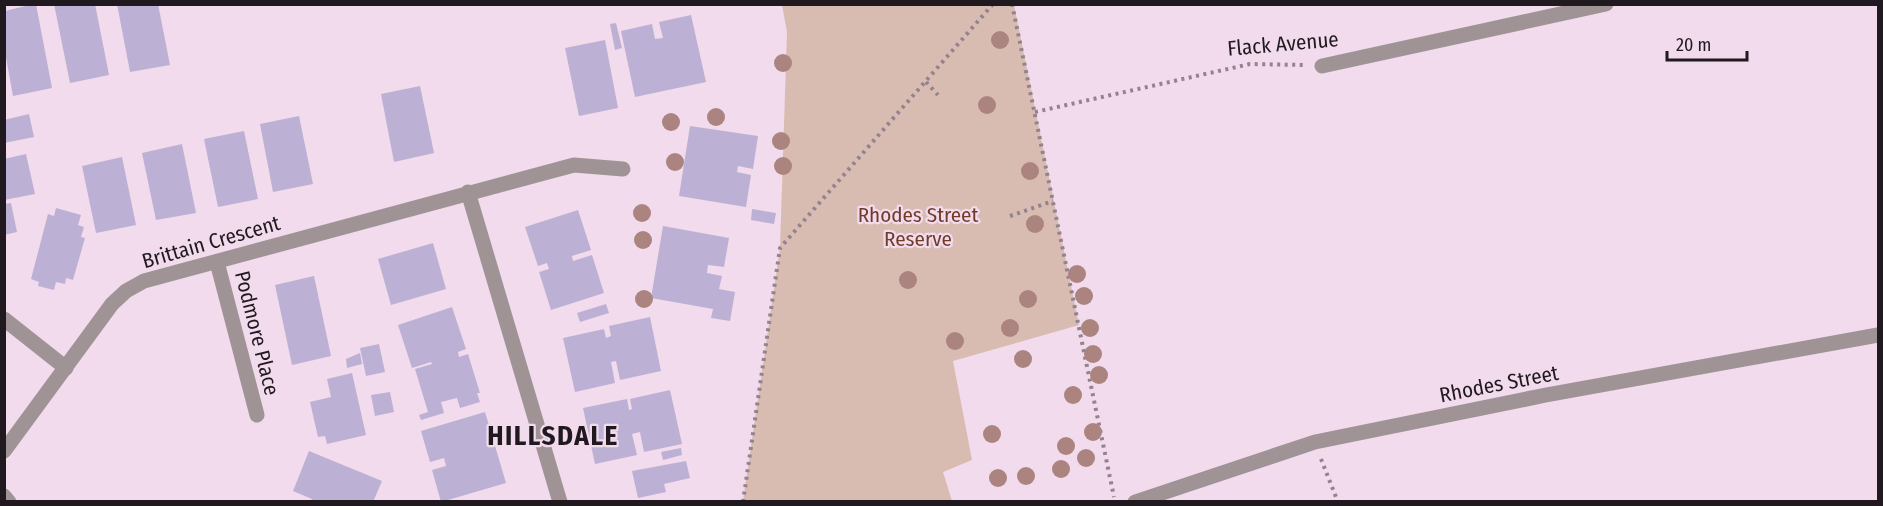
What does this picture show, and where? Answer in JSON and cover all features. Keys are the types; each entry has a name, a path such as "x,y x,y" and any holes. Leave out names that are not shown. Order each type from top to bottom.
{"street":[{"name":"Flack Avenue","path":"1322,66 1606,4"},
{"name":"Brittain Crescent","path":"4,451 112,304 126,291 144,281 574,165 623,169"},
{"path":"468,192 560,501"},
{"name":"Podmore Place","path":"217,262 256,415"},
{"path":"4,318 66,368"},
{"name":"Rhodes Street","path":"1135,501 1315,442 1546,395 1878,335"},
{"path":"4,496 9,501"}],"path":[{"path":"744,501 780,248 993,4"},
{"path":"1012,4 1115,501"},
{"name":"Flack Avenue","path":"1035,112 1250,64 1322,66"},
{"path":"926,82 938,95"},
{"path":"1010,216 1053,201"},
{"path":"1315,442 1338,501"}],"green space":[{"name":"Rhodes Street Reserve","path":"782,5 1014,5 1079,325 953,361 972,460 943,472 952,501 743,501 780,248 787,32"}],"building":[{"path":"36,4 52,88 13,96 5,52 5,11"},
{"path":"54,4 95,4 109,75 70,83"},
{"path":"117,4 158,4 170,65 130,72"},
{"path":"691,15 706,82 635,97 621,31 652,24 655,39 663,38 659,22"},
{"path":"616,23 622,48 615,50 610,24"},
{"path":"605,40 618,108 579,116 565,48"},
{"path":"420,86 434,153 394,162 381,94"},
{"path":"29,114 34,137 4,143 4,120"},
{"path":"299,116 313,184 273,192 260,124"},
{"path":"690,126 758,136 753,169 738,166 737,172 751,175 746,207 679,196"},
{"path":"244,131 258,199 218,207 204,139"},
{"path":"182,144 196,213 156,220 142,153"},
{"path":"26,154 35,194 4,200 4,159"},
{"path":"122,157 136,225 96,233 82,166"},
{"path":"11,203 17,232 4,235 4,204"},
{"path":"56,208 81,215 78,225 84,227 81,237 85,238 73,280 66,278 65,284 56,282 54,290 38,286 39,282 31,279 48,214 54,216"},
{"path":"752,209 776,213 774,224 751,220"},
{"path":"578,210 591,250 572,256 573,261 592,255 604,293 551,310 539,272 549,269 547,263 538,266 525,227"},
{"path":"663,226 729,238 724,267 708,265 707,273 722,276 719,289 735,292 730,321 711,318 713,309 651,298"},
{"path":"433,243 446,289 391,305 378,259"},
{"path":"314,276 331,356 292,365 275,285"},
{"path":"606,304 609,313 580,322 577,313"},
{"path":"452,307 466,349 458,352 459,357 468,354 480,393 477,393 480,402 460,408 457,398 441,402 444,413 421,420 419,415 428,412 415,369 432,364 431,362 412,368 398,325"},
{"path":"650,317 661,371 620,380 616,361 611,362 615,383 575,392 563,338 604,329 606,338 611,336 609,326"},
{"path":"379,344 385,372 366,376 360,348"},
{"path":"360,353 362,364 347,368 346,359"},
{"path":"352,373 366,435 327,444 325,436 318,437 310,402 331,397 327,379"},
{"path":"670,390 682,444 644,452 640,432 632,434 637,455 595,464 583,408 627,399 629,410 632,409 630,399"},
{"path":"390,392 394,412 375,416 371,395"},
{"path":"485,412 506,483 441,502 432,470 446,466 444,458 430,462 421,431"},
{"path":"681,448 682,455 663,460 661,452"},
{"path":"309,451 382,481 373,502 310,502 312,499 293,491"},
{"path":"686,461 690,478 664,484 666,492 638,498 632,471"}],"district":[{"name":"HILLSDALE","path":"553,436"}]}
